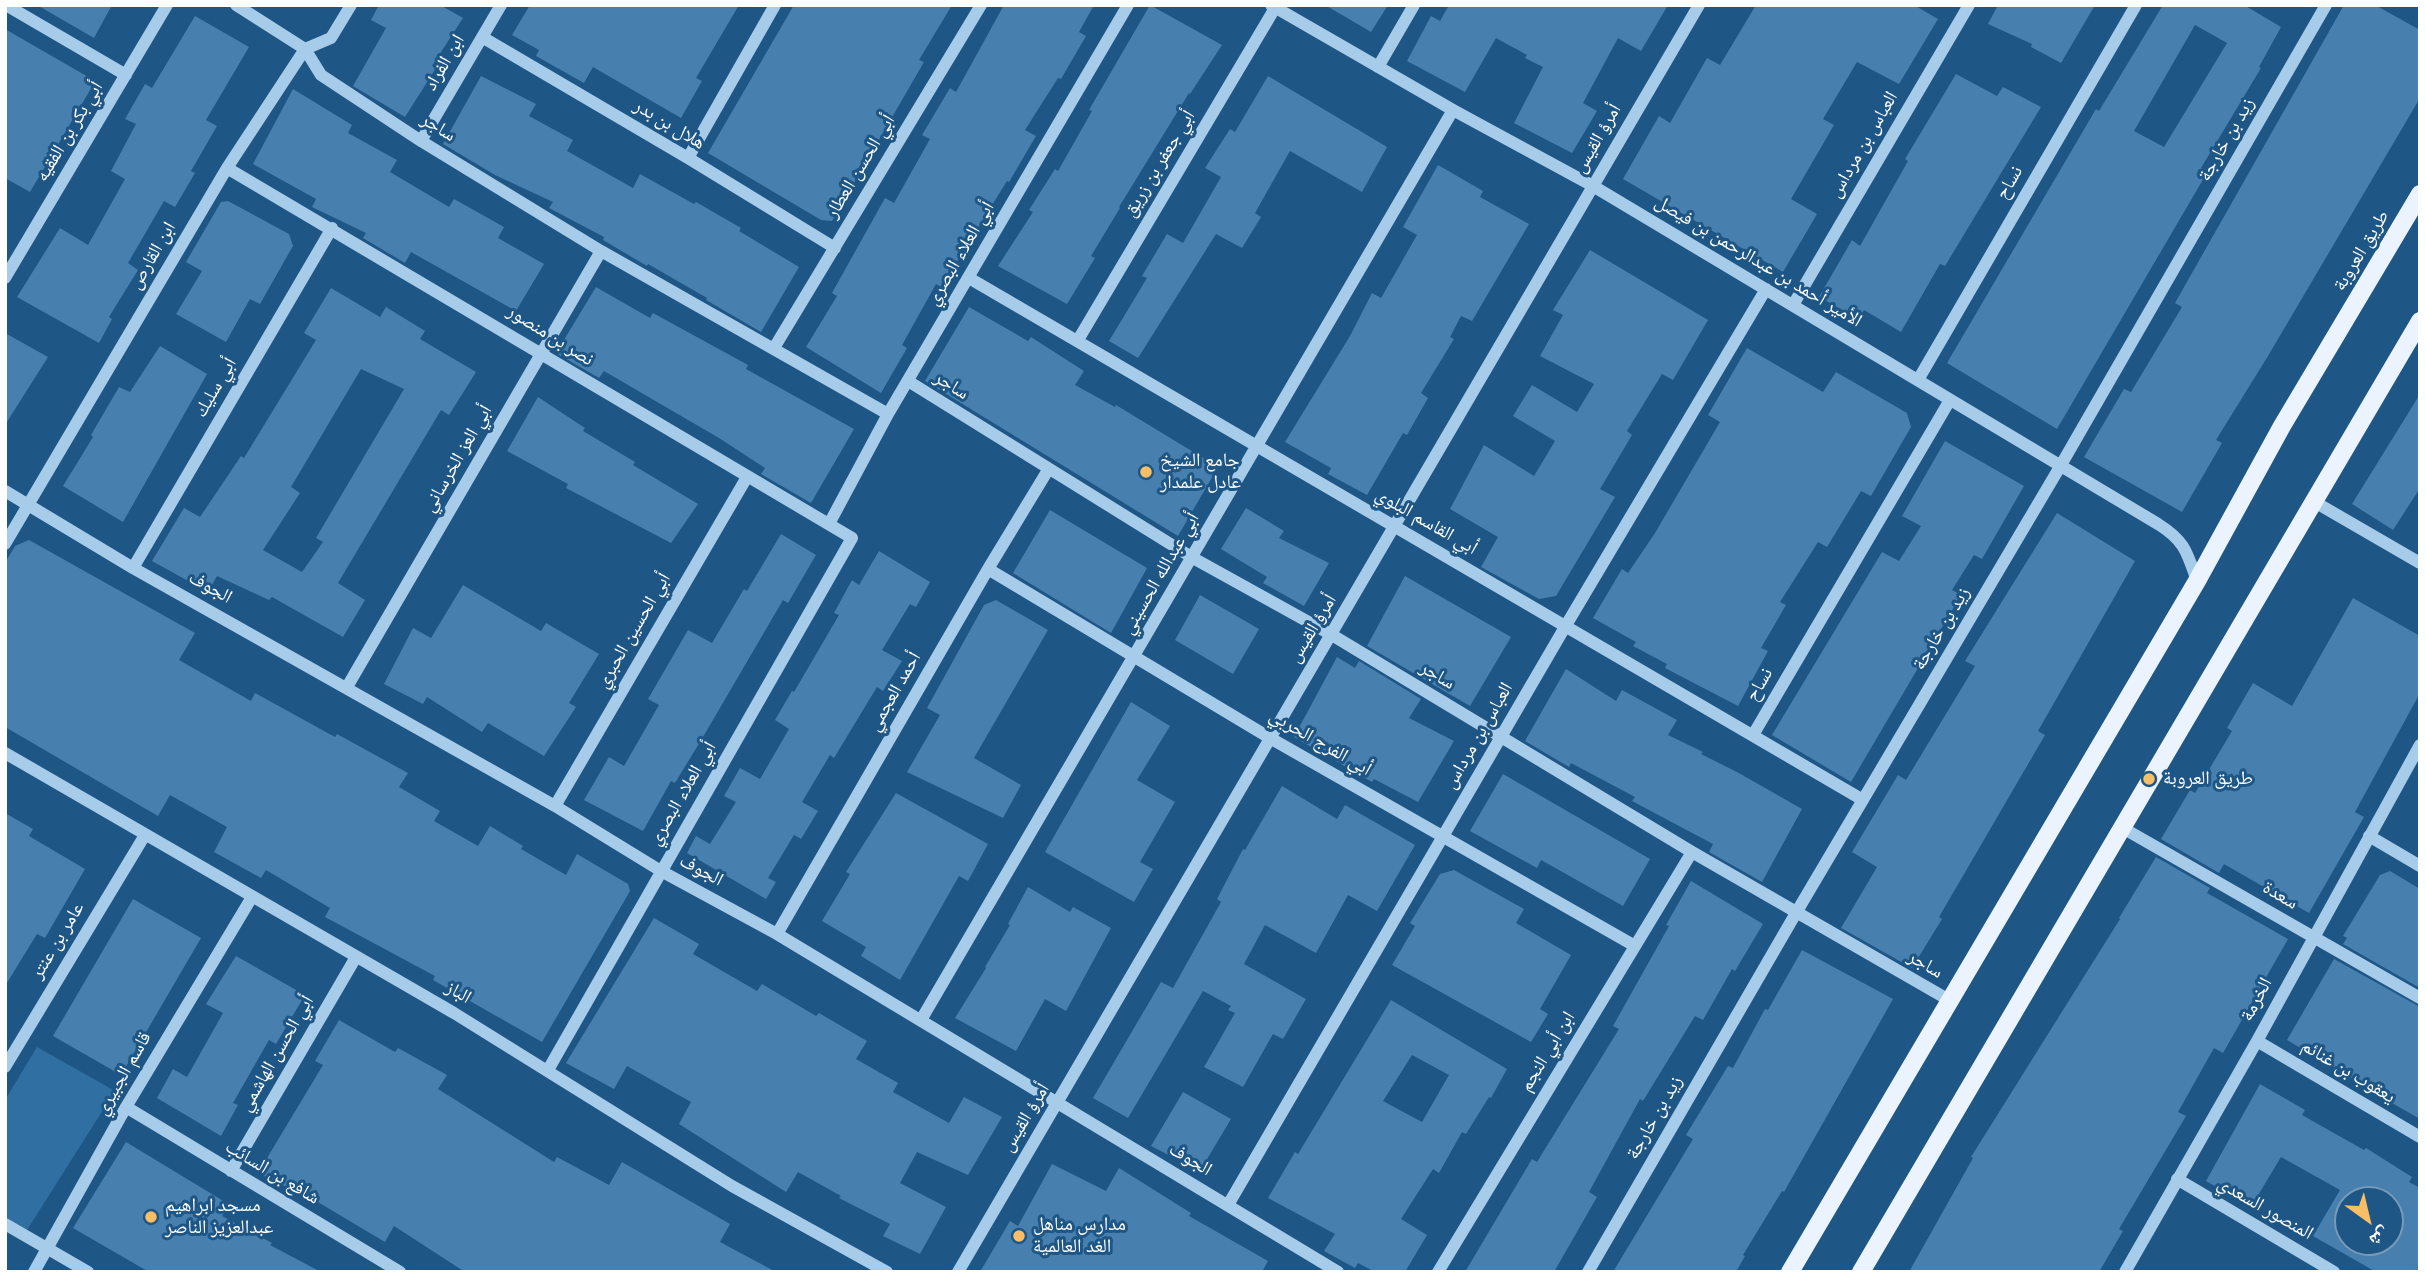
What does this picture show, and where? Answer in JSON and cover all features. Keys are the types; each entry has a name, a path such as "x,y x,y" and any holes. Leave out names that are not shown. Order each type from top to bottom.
{"main road":[{"name":"طريق العروبة","path":"1790,1272 2197,581 2282,426 2420,194"},
{"path":"1861,1272 2420,321"}],"street":[{"path":"6,5 126,75"},
{"name":"أبي بكر بن الفقيه","path":"5,278 167,5"},
{"name":"ساجر","path":"236,5 305,49 321,75 421,141 601,251 888,414"},
{"name":"ابن القارص","path":"5,544 228,168 305,49 331,38 351,5"},
{"name":"ابن الفراد","path":"421,141 502,5"},
{"path":"688,158 775,5"},
{"name":"أبي الحسن العطار","path":"774,348 981,5"},
{"name":"أبي العلاء البصري","path":"829,524 888,414 1128,5"},
{"path":"1378,67 1415,5"},
{"name":"أمرؤ القيس","path":"958,1272 1699,5"},
{"name":"العباس بن مرداس","path":"1793,305 1969,5"},
{"name":"نساح","path":"1918,380 2136,5"},
{"name":"زيد بن خارجة","path":"1588,1272 2061,465 2326,5"},
{"name":"الأمير أحمد بن عبدالرحمن بن فيصل","path":"1273,6 1453,110 1593,186 2177,536 2188,554 2197,581"},
{"name":"أبي جعفر بن زريق","path":"1078,340 1273,6"},
{"name":"هلال بن بدر","path":"482,37 835,248"},
{"name":"أبي عبدالله الحسيني","path":"921,1020 1453,110"},
{"name":"نصر بن منصور","path":"228,168 852,538"},
{"name":"أبي سليك","path":"133,568 331,228"},
{"name":"أبي العز الخرساني","path":"347,687 601,251"},
{"name":"أبي القاسم البلوي","path":"969,278 1863,800"},
{"name":"العباس بن مرداس","path":"1228,1205 1500,737 1766,289"},
{"name":"ساجر","path":"908,381 1193,558 1332,635 1692,852 1949,1000"},
{"name":"نساح","path":"1753,736 1950,400"},
{"name":"أحمد العجمي","path":"778,934 1048,470"},
{"name":"أبي الحسين الحبري","path":"555,806 747,477"},
{"name":"الجوف","path":"5,491 133,568 555,806 661,871 778,934 1338,1272"},
{"path":"2314,500 2420,564"},
{"name":"أبي العلاء البصري","path":"548,1070 852,538"},
{"name":"أبي الفرج الحربي","path":"988,569 1270,738 1635,946"},
{"name":"الخرمة","path":"2125,1272 2257,1041 2420,745"},
{"name":"الباز","path":"5,753 454,1013 732,1186 887,1272"},
{"name":"سعدة","path":"2121,827 2420,998"},
{"name":"عامر بن عنتر","path":"5,1067 10,1049 145,835"},
{"path":"2369,836 2420,866"},
{"name":"ابن أبي النجم","path":"1438,1272 1692,852"},
{"name":"قاسم الجبيري","path":"34,1272 126,1107 252,897"},
{"name":"أبي الحسن الهاشمي","path":"231,1171 356,957"},
{"name":"يعقوب بن غنائم","path":"2257,1041 2420,1138"},
{"name":"شافع بن السائب","path":"126,1107 400,1272"},
{"name":"المنصور السعدي","path":"2177,1179 2334,1272"},
{"path":"5,1224 88,1272"}],"shaded area":[{"path":"37,1047 115,1091 27,1230 5,1217 5,1100"}],"building":[{"path":"37,5 112,5 94,38"},
{"path":"379,5 440,5 463,18 432,66 436,68 405,117 353,86 386,28 371,20"},
{"path":"530,5 739,5 696,78 702,81 681,118 593,67 584,83 536,56 539,50 512,35"},
{"path":"794,5 952,5 919,60 924,62 832,221 821,220 708,153"},
{"path":"1004,5 1094,5 1079,32 1086,36 1061,79 1058,78 1025,130 1036,136 941,287 936,284 902,345 907,348 881,393 806,347 837,296 832,293 885,198 894,203 930,139 922,135 950,88 956,92"},
{"path":"1150,5 1222,45 1119,207 1091,256 1095,258 1067,304 998,266 1033,212 1029,210 1055,169 1058,171 1092,111 1089,110"},
{"path":"1325,5 1388,5 1371,32"},
{"path":"1449,5 1668,5 1641,51 1618,38 1583,103 1597,111 1572,153 1514,123 1543,67 1525,58 1527,55 1496,38 1465,92 1407,61 1431,16 1440,21"},
{"path":"1756,5 1914,5 1938,19 1899,84 1857,62 1823,119 1834,125 1791,199 1817,214 1783,272 1623,179 1659,116 1670,123 1707,58 1720,65"},
{"path":"1998,5 2095,5 2061,63 2031,47 2032,44 1988,24"},
{"path":"2163,5 2244,5 2281,27 2259,67 2261,68 2201,168 2208,171 2057,429 1947,363 2096,109 2099,111","holes":["2195,25 2227,43 2164,147 2134,131"]},
{"path":"2344,5 2375,5 2420,30 2420,98 2216,440 2222,443 2182,512 2084,457 2124,389 2131,392 2182,307 2175,303"},
{"path":"195,16 249,47 206,120 217,126 191,171 195,173 175,207 164,201 128,263 138,270 109,317 112,319 99,343 17,297 60,228 88,245 125,179 111,171 136,124 125,119 145,84 152,88"},
{"path":"5,29 90,78 93,85 30,192 5,178"},
{"path":"1956,74 1997,96 2003,87 2041,107 1945,266 1940,264 1901,332 1864,310 1859,319 1819,297 1852,240 1860,246 1908,161 1905,159"},
{"path":"481,76 536,104 529,116 573,140 567,151 633,188 640,174 694,204 696,202 799,267 761,332 706,300 707,298 603,240 604,237 549,208 553,202 495,175 443,144"},
{"path":"1268,76 1387,147 1362,192 1290,151 1255,213 1261,217 1242,248 1216,234 1138,358 1109,341 1147,278 1142,276 1167,234 1183,243 1221,177 1205,168 1230,129 1235,132"},
{"path":"293,89 352,125 348,133 397,160 390,172 449,207 454,199 504,227 498,238 544,264 516,311 411,252 405,263 363,238 366,233 312,207 316,199 253,164"},
{"path":"1438,165 1483,191 1480,197 1529,224 1472,321 1461,316 1450,337 1454,339 1421,393 1428,398 1407,435 1403,433 1367,495 1328,474 1331,468 1285,442 1350,336 1372,293 1381,298 1417,235 1403,227"},
{"path":"228,201 289,234 293,246 260,304 250,299 226,342 176,314 202,271 186,262 221,202"},
{"path":"1590,250 1708,320 1673,380 1662,374 1627,431 1632,435 1600,489 1615,497 1556,596 1539,599 1481,567 1498,537 1450,509 1484,445 1534,476 1555,441 1513,416 1532,385 1577,412 1594,384 1540,356 1563,315 1553,310"},
{"path":"596,287 650,318 653,313 748,365 746,369 854,429 811,503 761,474 765,468 719,438 604,371 599,378 556,353"},
{"path":"331,288 380,317 386,307 425,331 420,339 476,372 449,415 441,410 338,583 365,600 343,637 272,597 269,600 217,576 208,592 152,561 184,508 200,517 241,456 244,458 316,340 304,333","holes":["361,369 404,389 316,538 323,542 302,572 263,550 300,493 291,487"]},
{"path":"969,307 1028,341 1031,337 1084,371 1075,385 1115,407 1116,405 1218,467 1178,536 925,381"},
{"path":"5,333 48,357 5,425"},
{"path":"160,346 207,374 123,522 63,486 119,387 130,392"},
{"path":"1747,348 1823,392 1836,372 1907,413 1911,427 1871,496 1861,491 1827,547 1818,542 1780,602 1786,605 1761,648 1768,651 1738,706 1665,668 1667,664 1633,646 1636,642 1593,618 1622,569 1628,573 1655,533 1720,422 1708,415"},
{"path":"2420,394 2420,488 2393,530 2352,504"},
{"path":"538,397 585,428 583,431 635,462 633,465 698,504 671,543 566,488 568,484 507,451"},
{"path":"1945,441 2024,486 1982,559 1974,555 1952,590 1961,595 1851,782 1772,735 1882,552 1899,561 1921,526 1902,516"},
{"path":"1246,508 1284,531 1279,538 1329,563 1304,606 1263,583 1267,577 1221,549"},
{"path":"1050,510 1147,568 1111,633 1013,573"},
{"path":"2057,513 2135,561 2038,731 2045,735 1912,968 1841,928 1877,867 1852,852 1898,775 1906,780 1975,666 1965,661"},
{"path":"781,534 816,555 788,603 783,600 703,737 675,783 671,781 643,831 584,800 609,757 624,766 659,705 648,699 688,630 712,643"},
{"path":"29,540 195,633 179,660 251,701 255,693 408,773 399,787 440,811 434,821 478,846 490,826 523,846 521,849 566,875 577,854 628,884 630,891 542,1042 433,980 435,976 325,917 330,908 266,870 261,878 214,852 227,827 170,795 158,816 5,727 5,563 15,546"},
{"path":"879,551 930,582 916,607 910,604 882,650 902,661 883,691 877,687 834,758 830,755 802,802 818,811 801,839 794,835 768,878 776,882 766,899 687,853 696,836 710,844 736,802 724,796 740,768 760,779 789,729 775,720 839,615 834,613 852,580 859,585"},
{"path":"1405,576 1511,637 1470,706 1367,646"},
{"path":"463,585 541,631 546,623 599,654 569,703 576,707 544,756 488,723 482,732 427,697 423,704 384,684 413,628 431,638"},
{"path":"1200,595 1259,629 1233,674 1175,640"},
{"path":"2353,598 2420,636 2420,693 2355,812 2364,817 2309,913 2224,864 2219,873 2161,839 2190,790 2195,793 2232,731 2227,728 2253,683 2292,706"},
{"path":"996,600 1048,630 974,758 1021,785 1003,818 907,772 940,715 927,708 984,605"},
{"path":"1337,657 1355,668 1359,661 1421,699 1409,718 1454,741 1418,802 1374,779 1372,782 1294,737"},
{"path":"1566,669 1616,701 1622,690 1677,720 1668,735 1802,809 1762,882 1709,852 1713,844 1632,801 1635,797 1571,763 1569,767 1525,741"},
{"path":"1131,702 1170,726 1137,780 1175,802 1140,862 1153,869 1134,902 1045,852"},
{"path":"1503,774 1650,859 1623,906 1541,860 1537,868 1470,831"},
{"path":"1282,786 1337,819 1345,805 1415,845 1377,911 1348,895 1316,953 1265,925 1244,964 1306,999 1283,1039 1273,1034 1243,1087 1204,1067 1235,1013 1228,1010 1231,1006 1203,991 1128,1118 1093,1098 1161,982 1173,988 1221,902 1217,899 1243,849 1245,850"},
{"path":"896,793 988,844 968,881 959,876 900,980 861,956 866,947 822,921 850,874 846,872"},
{"path":"5,813 33,829 29,836 85,869 45,938 37,934 5,986"},
{"path":"2156,857 2210,888 2207,893 2288,939 2223,1053 2214,1048 2178,1112 2186,1116 2119,1229 2123,1231 2099,1272 1909,1272 1973,1158 1971,1157"},
{"path":"1454,870 1524,909 1516,923 1571,955 1540,1009 1548,1014 1531,1042 1392,965 1415,926 1410,923 1440,874"},
{"path":"2390,871 2420,889 2420,988 2343,944 2347,938 2343,936 2380,875"},
{"path":"1691,881 1763,924 1735,971 1732,969 1703,1020 1695,1016 1643,1101 1640,1099 1589,1192 1597,1197 1554,1272 1465,1272 1532,1159 1537,1162 1619,1029 1613,1026"},
{"path":"1028,887 1070,912 1073,907 1111,928 1066,1011 1045,999 1016,1051 955,1018 1010,925 1008,924"},
{"path":"133,899 201,938 121,1075 53,1036"},
{"path":"654,918 699,944 693,954 757,991 762,984 816,1016 819,1013 867,1041 856,1059 898,1083 893,1092 949,1123 964,1097 1002,1117 968,1175 917,1152 900,1183 946,1207 920,1254 883,1236 890,1224 839,1198 841,1196 798,1172 786,1192 679,1124 691,1102 627,1066 614,1089 566,1063"},
{"path":"1802,950 1893,999 1784,1192 1782,1191 1743,1255 1745,1256 1736,1272 1613,1272 1693,1139 1686,1135 1728,1066 1733,1068 1765,1009 1768,1010"},
{"path":"236,956 305,995 276,1044 269,1040 233,1103 238,1105 221,1136 157,1098 173,1069 187,1077 223,1013 206,1004"},
{"path":"2334,959 2420,1007 2420,1119 2287,1040"},
{"path":"1391,1000 1507,1069 1466,1134 1462,1132 1439,1173 1433,1169 1401,1219 1427,1235 1405,1272 1375,1272 1358,1263 1355,1268 1324,1251 1335,1234 1268,1198 1295,1152 1298,1154","holes":["1412,1055 1449,1075 1422,1122 1383,1101"]},
{"path":"339,1020 395,1052 398,1048 447,1075 438,1089 554,1162 557,1157 609,1185 622,1162 730,1224 720,1242 776,1272 465,1272 394,1226 385,1242 316,1201 258,1173 323,1065 315,1061"},
{"path":"2260,1084 2305,1110 2302,1115 2364,1150 2366,1148 2412,1177 2409,1182 2420,1188 2420,1272 2376,1272 2348,1256 2404,1256 2404,1186 2334,1187 2281,1157 2251,1207 2206,1181"},
{"path":"1183,1092 1231,1119 1200,1171 1151,1146"},
{"name":"مسجد ابراهيم عبدالعزيز الناصر","path":"126,1142 230,1205 222,1216 321,1272 149,1272 73,1228"},
{"path":"1052,1164 1106,1191 1119,1168 1191,1213 1189,1216 1268,1261 1262,1272 980,1272 1010,1221 1018,1226"},
{"path":"2334,1200 2334,1248 2313,1236"}],"place":[{"name":"جامع الشيخ عادل علمدار","path":"1146,472"},
{"name":"طريق العروبة","path":"2149,779"},
{"name":"مسجد ابراهيم عبدالعزيز الناصر","path":"151,1217"},
{"name":"مدارس مناهل الغد العالمية","path":"1019,1236"}]}
